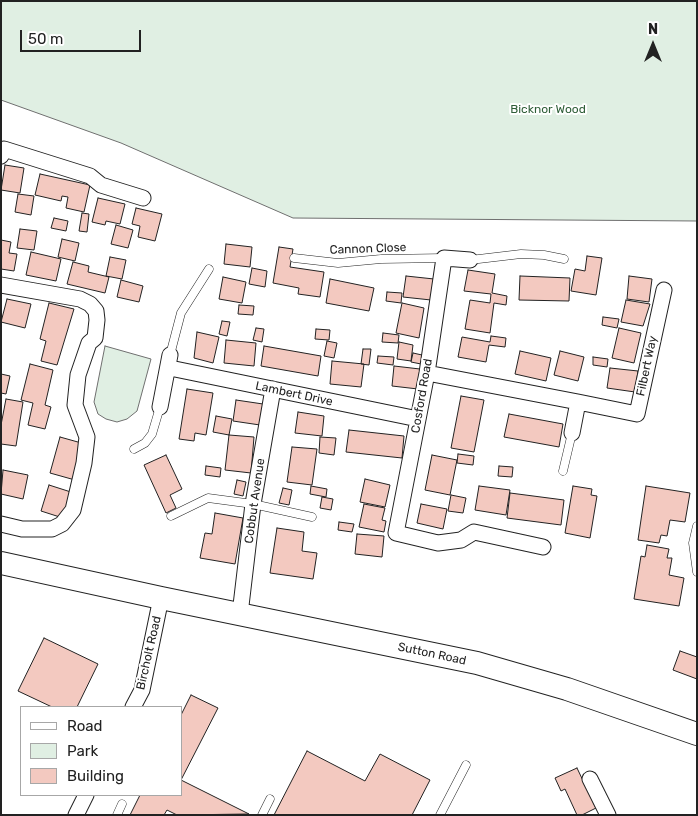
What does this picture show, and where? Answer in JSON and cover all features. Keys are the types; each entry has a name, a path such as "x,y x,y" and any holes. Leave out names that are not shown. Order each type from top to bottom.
{"main road":[{"name":"Sutton Road","path":"1,563 477,663 567,689 697,734"}],"street":[{"path":"2,151 90,176 101,185 143,198"},
{"path":"444,258 470,260"},
{"name":"Cosford Road","path":"444,258 427,373 396,534 438,543 461,540 474,532 543,547"},
{"path":"1,286 80,299 90,304 96,311 97,320 96,338 89,343 78,375 75,405 87,437 84,463 72,510 62,524 52,529 22,529 1,524"},
{"name":"Filbert Way","path":"427,373 637,414 664,290"},
{"path":"160,407 170,361"},
{"name":"Lambert Drive","path":"170,361 273,390 418,419"},
{"name":"Cobbut Avenue","path":"240,614 253,504 273,390"},
{"path":"572,433 578,402"},
{"name":"Bircholt Road","path":"134,706 142,690 161,598"},
{"path":"590,779 608,815"},
{"path":"80,813 86,796"}],"lane":[{"path":"470,260 521,254 564,259"},
{"name":"Cannon Close","path":"294,258 338,263 380,259 444,258"},
{"path":"170,361 181,313 209,269"},
{"path":"134,449 145,442 152,434 160,407"},
{"path":"564,472 572,433"},
{"path":"171,516 208,498 253,504 312,517"},
{"path":"697,526 694,543 697,572"},
{"path":"440,815 466,765"},
{"path":"262,815 270,799"},
{"path":"117,815 122,804"}],"green space":[{"name":"Bicknor Wood","path":"1,1 697,1 697,221 293,218 121,143 1,100"},
{"path":"105,346 151,359 137,411 127,419 117,422 106,419 98,414 94,402"}],"building":[{"path":"5,165 24,168 20,193 1,190"},
{"path":"40,174 90,185 84,212 66,208 68,197 62,196 61,201 35,195"},
{"path":"18,194 34,196 31,215 15,212"},
{"path":"98,198 125,204 120,224 106,221 105,225 92,222"},
{"path":"136,208 162,214 155,241 138,237 140,226 132,224"},
{"path":"82,213 89,214 87,232 79,231"},
{"path":"54,218 68,221 66,231 51,228"},
{"path":"116,225 133,230 128,248 111,244"},
{"path":"20,229 37,231 34,250 17,248"},
{"path":"62,239 79,243 75,261 58,257"},
{"path":"1,240 11,242 9,253 17,254 14,271 1,269"},
{"path":"226,244 252,247 250,267 224,264"},
{"path":"279,247 293,249 290,267 324,272 320,297 298,294 299,288 273,283"},
{"path":"31,252 61,259 56,281 26,275"},
{"path":"587,256 602,258 596,295 571,291 575,269 585,271"},
{"path":"110,257 126,260 122,279 106,276"},
{"path":"73,262 89,266 88,272 109,277 105,293 67,284"},
{"path":"252,268 267,271 265,287 249,284"},
{"path":"468,270 495,274 492,293 507,296 506,305 494,303 490,333 465,329 470,300 490,303 491,294 464,291"},
{"path":"406,276 434,279 431,300 403,297"},
{"path":"520,276 570,278 569,301 519,300"},
{"path":"629,276 652,279 649,302 627,299"},
{"path":"223,277 246,282 242,303 219,299"},
{"path":"330,279 374,288 369,311 326,303"},
{"path":"121,280 143,286 139,302 117,297"},
{"path":"387,292 402,293 401,303 386,301"},
{"path":"7,299 31,304 25,328 1,322"},
{"path":"626,300 650,304 643,326 621,322"},
{"path":"49,303 74,309 57,365 41,361 46,341 40,339"},
{"path":"402,303 424,308 419,338 396,333"},
{"path":"239,305 254,306 253,315 238,314"},
{"path":"603,317 619,319 617,328 602,325"},
{"path":"222,321 230,322 227,336 219,334"},
{"path":"256,328 264,329 262,342 253,340"},
{"path":"619,328 641,333 634,363 612,358"},
{"path":"316,329 330,330 329,340 315,339"},
{"path":"197,332 219,337 213,363 194,358"},
{"path":"383,333 399,335 398,343 382,342"},
{"path":"491,336 506,338 505,347 489,345 486,362 458,357 462,337 490,342"},
{"path":"226,340 256,343 254,366 224,363"},
{"path":"327,341 337,343 334,358 324,356"},
{"path":"399,342 413,345 411,361 397,359"},
{"path":"264,346 321,356 318,376 261,366"},
{"path":"363,349 371,349 369,365 361,364"},
{"path":"520,351 551,358 546,381 515,374"},
{"path":"560,351 584,357 578,381 554,375"},
{"path":"413,353 422,355 421,364 411,362"},
{"path":"378,356 394,357 393,365 377,363"},
{"path":"593,357 608,359 607,367 593,365"},
{"path":"332,361 364,364 361,387 330,384"},
{"path":"30,364 53,370 45,405 51,407 45,429 28,425 33,403 21,400"},
{"path":"394,366 420,369 418,389 392,386"},
{"path":"610,368 638,371 635,392 607,388"},
{"path":"1,374 10,376 6,394 1,393"},
{"path":"187,389 213,393 206,435 195,433 194,441 179,439"},
{"path":"461,396 484,400 474,452 451,448"},
{"path":"6,399 23,402 16,446 1,444 1,425"},
{"path":"236,400 263,404 260,425 233,421"},
{"path":"298,412 324,416 322,436 295,433"},
{"path":"509,414 563,424 559,447 504,437"},
{"path":"216,416 232,419 229,435 213,432"},
{"path":"349,430 404,436 402,458 346,452"},
{"path":"229,435 254,437 251,473 225,470"},
{"path":"60,437 85,444 75,480 50,473"},
{"path":"320,437 336,438 334,455 319,453"},
{"path":"292,447 317,449 312,485 287,482"},
{"path":"458,454 474,456 473,465 457,463"},
{"path":"166,455 182,489 170,495 176,508 166,513 144,465"},
{"path":"432,455 457,460 450,495 425,490"},
{"path":"206,466 221,468 220,477 205,475"},
{"path":"499,466 513,467 512,477 498,476"},
{"path":"3,470 28,475 23,499 1,494"},
{"path":"365,479 390,485 385,507 360,502"},
{"path":"237,480 246,482 243,496 234,494"},
{"path":"49,485 74,493 66,519 41,511"},
{"path":"311,486 327,489 326,497 310,494"},
{"path":"479,486 510,490 506,515 475,510"},
{"path":"573,486 592,489 591,495 597,496 590,538 565,533"},
{"path":"646,486 690,493 685,522 670,520 667,536 661,535 659,543 638,540"},
{"path":"283,488 292,490 289,505 279,503"},
{"path":"510,493 564,500 561,525 507,518"},
{"path":"451,495 466,498 463,513 448,511"},
{"path":"322,497 333,499 331,510 320,508"},
{"path":"364,504 385,508 382,520 386,521 384,532 359,527"},
{"path":"421,504 447,509 443,529 417,523"},
{"path":"215,513 243,518 235,564 200,558 205,533 212,534"},
{"path":"339,522 354,524 352,532 338,530"},
{"path":"277,528 304,532 302,551 317,553 313,579 270,573"},
{"path":"357,534 384,536 382,557 355,554"},
{"path":"647,545 669,549 667,558 672,558 669,575 684,578 679,606 634,599 641,556 645,557"},
{"path":"44,638 98,664 77,706 50,706 18,691"},
{"path":"680,651 697,657 697,679 673,670"},
{"path":"191,695 218,708 182,778 182,713"},
{"path":"307,751 365,781 380,754 430,780 412,815 274,815"},
{"path":"577,768 596,808 582,815 577,815 565,789 561,791 555,778"},
{"path":"182,780 249,814 177,815 167,810 164,815 130,815 140,796 182,796"}]}
